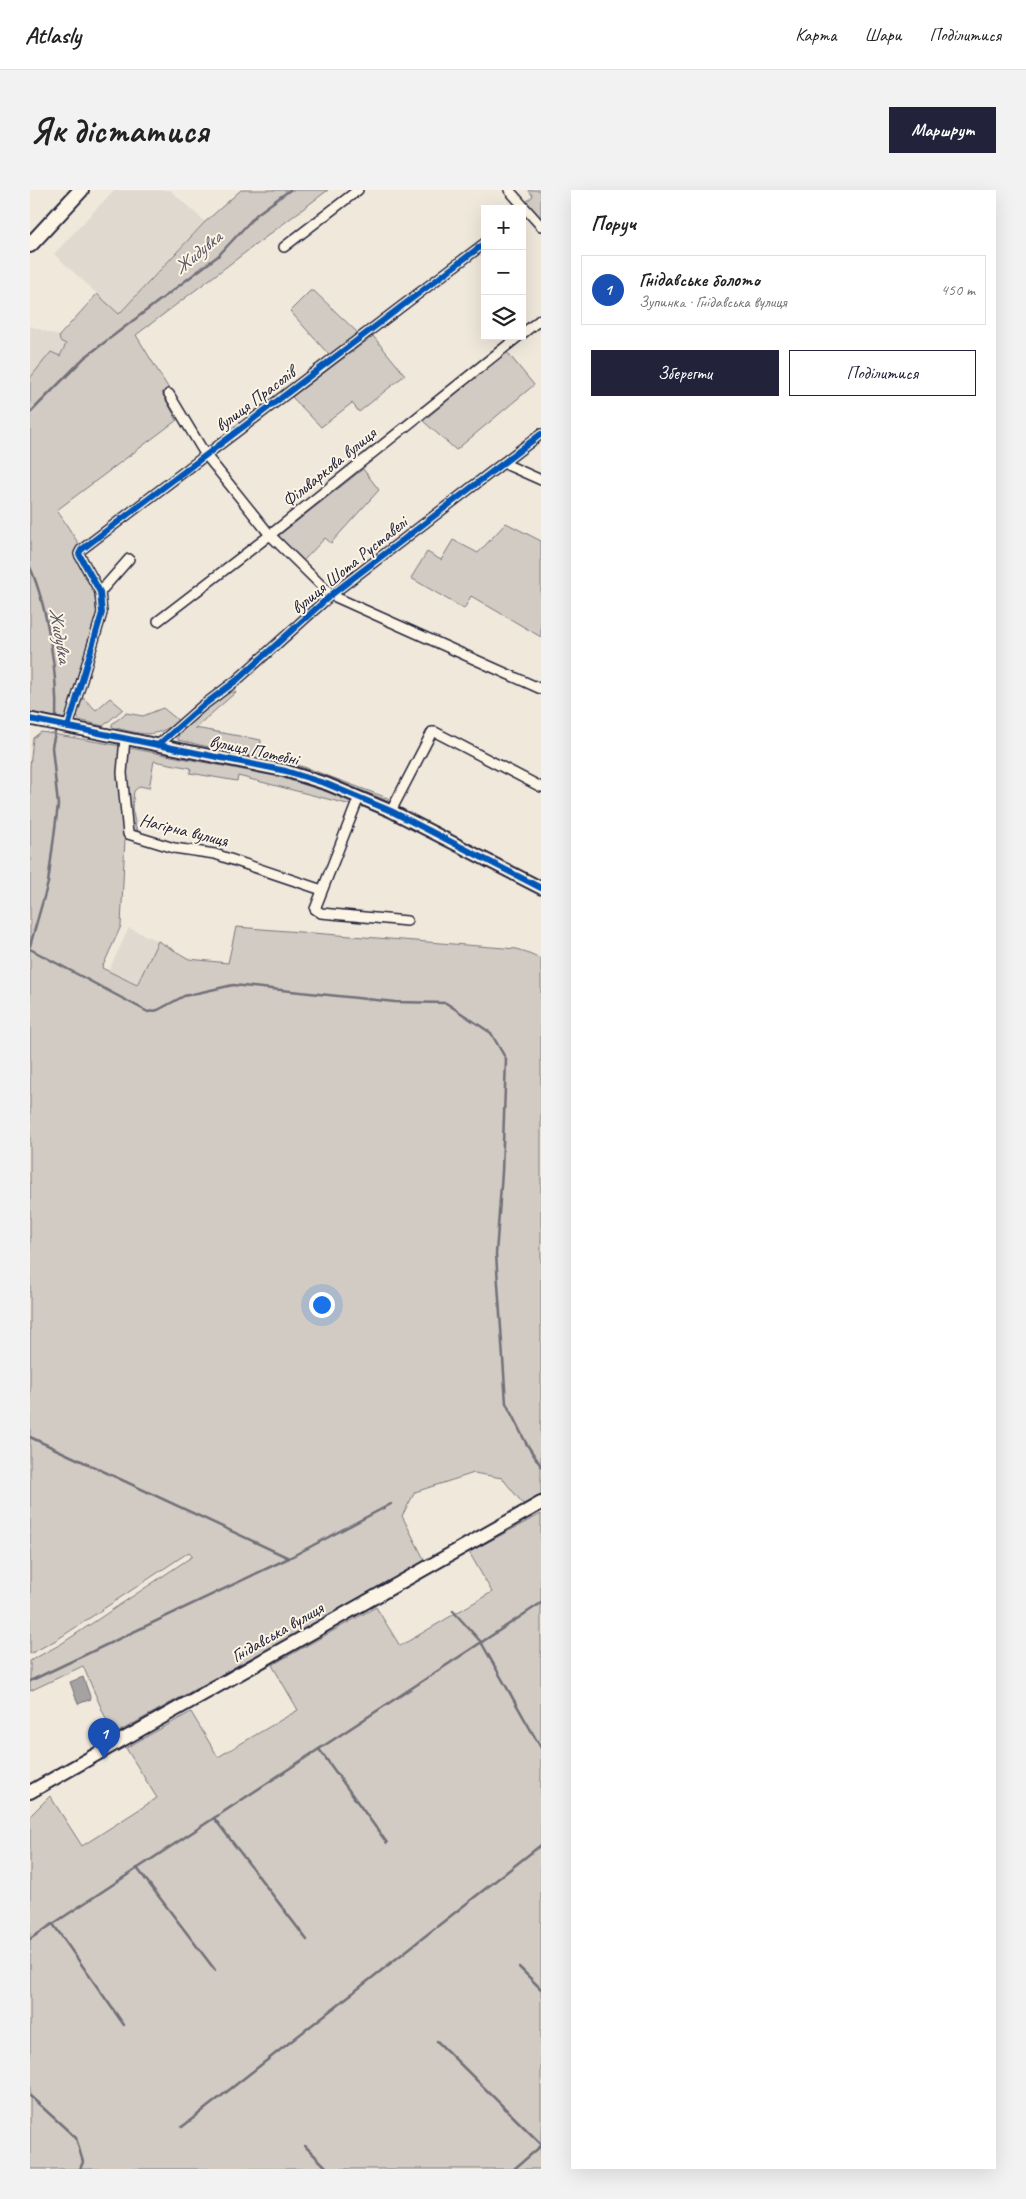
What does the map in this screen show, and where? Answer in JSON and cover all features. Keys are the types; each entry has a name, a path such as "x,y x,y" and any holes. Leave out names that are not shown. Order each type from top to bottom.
{"main road":[{"path":"30,245 81,190"},
{"name":"Гнідавська вулиця","path":"30,1792 541,1503"}],"street":[{"path":"284,247 358,190"},
{"path":"509,190 519,205"},
{"path":"526,214 541,226"},
{"name":"вулиця Прасолів","path":"100,592 79,554 81,550 481,246"},
{"path":"526,331 541,319"},
{"name":"Фільваркова вулиця","path":"158,621 270,535 514,340"},
{"path":"169,394 206,454 270,535 331,595 541,689"},
{"name":"вулиця Шота Руставелі","path":"158,746 201,707 237,680 331,595 541,434"},
{"path":"503,463 541,480"},
{"path":"65,726 98,629 102,613 100,592 129,559"},
{"name":"вулиця Потебні","path":"30,719 286,771 359,797 391,811 541,888"},
{"path":"391,811 432,732 541,787"},
{"name":"Нагірна вулиця","path":"126,738 122,773 128,834 174,848 215,854 322,890"},
{"path":"359,797 315,907 318,913 407,921"}],"shaded area":[{"path":"114,190 170,190 205,222 119,314 54,254"},
{"path":"241,190 328,190 136,335 169,389 162,393 177,420 57,510 80,546 94,589 97,615 66,719 30,712 30,378 51,352 60,356 66,344 60,341 59,336 97,294 119,314 205,222"},
{"path":"528,190 541,190 541,220 525,203 533,196"},
{"path":"310,291 314,291 359,334 330,356 290,311"},
{"path":"30,326 59,336 60,341 66,344 60,357 51,352 30,378"},
{"path":"373,336 405,375 359,412 352,403 321,427 292,397"},
{"path":"507,352 534,385 456,450 423,421"},
{"path":"363,469 379,490 331,543 325,538 303,561 278,536"},
{"path":"506,523 541,541 541,637 471,596 464,609 411,578 427,552 441,560 453,540 478,553"},
{"path":"227,692 236,692 195,728 261,740 260,756 304,767 393,800 391,802 303,768 178,740 179,729"},
{"path":"81,696 96,710 110,698 123,709 103,726 79,720 76,713"},
{"path":"163,708 179,721 162,731 147,734 112,727 112,724 126,713 143,716"},
{"path":"41,732 121,746 118,773 125,838 121,926 102,968 137,985 158,941 189,959 228,963 236,927 517,949 541,959 541,1495 524,1505 502,1478 474,1473 415,1492 402,1516 425,1561 113,1735 83,1666 30,1691 30,1661 61,1644 193,1556 189,1552 58,1639 30,1654 30,767 33,738"},
{"path":"130,748 280,777 353,800 351,805 238,776 237,781 190,773 191,768 154,761 149,788 140,786 134,791 132,808 136,827 141,835 135,827 130,817 127,806 126,782"},
{"path":"129,928 158,941 137,985 108,972"},
{"path":"541,1514 541,2169 30,2169 30,1816 50,1796 82,1846 157,1798 126,1748 191,1712 218,1757 298,1710 272,1665 376,1607 400,1646 492,1592 469,1552"},
{"path":"83,1677 91,1699 78,1704 70,1682"}],"waterway":[{"name":"Жидувка","path":"30,413 84,358 218,256 257,214 290,190"},
{"name":"Жидувка","path":"30,567 47,622 55,683 56,720"},
{"name":"Жидувка","path":"30,946 48,883 58,805 52,747 56,728"},
{"path":"30,949 148,1012 158,1010 184,996 233,985 395,1002 446,1003 491,1033 506,1059 502,1172 496,1254 506,1403 526,1443 541,1466"},
{"path":"30,1437 289,1558"},
{"path":"30,1681 289,1558 391,1504"},
{"path":"30,1939 541,1603"},
{"path":"453,1611 481,1642 541,1748"},
{"path":"319,1749 387,1843"},
{"path":"214,1818 307,1940"},
{"path":"182,2127 541,1845"},
{"path":"137,1868 215,1970"},
{"path":"53,1924 124,2025"},
{"path":"519,1967 541,1989"},
{"path":"437,2041 541,2144"},
{"path":"30,2096 76,2138 83,2162 80,2169"},
{"path":"305,2146 328,2169"},
{"path":"514,2169 541,2146"}],"cycle path":[{"path":"68,727 102,613 100,592 79,554 81,550 481,246"},
{"path":"158,745 201,707 237,680 331,595 541,434"},
{"path":"30,719 286,771 327,784 391,811 541,888"}],"place":[{"name":"Гнідавське болото","path":"104,1759"}]}
